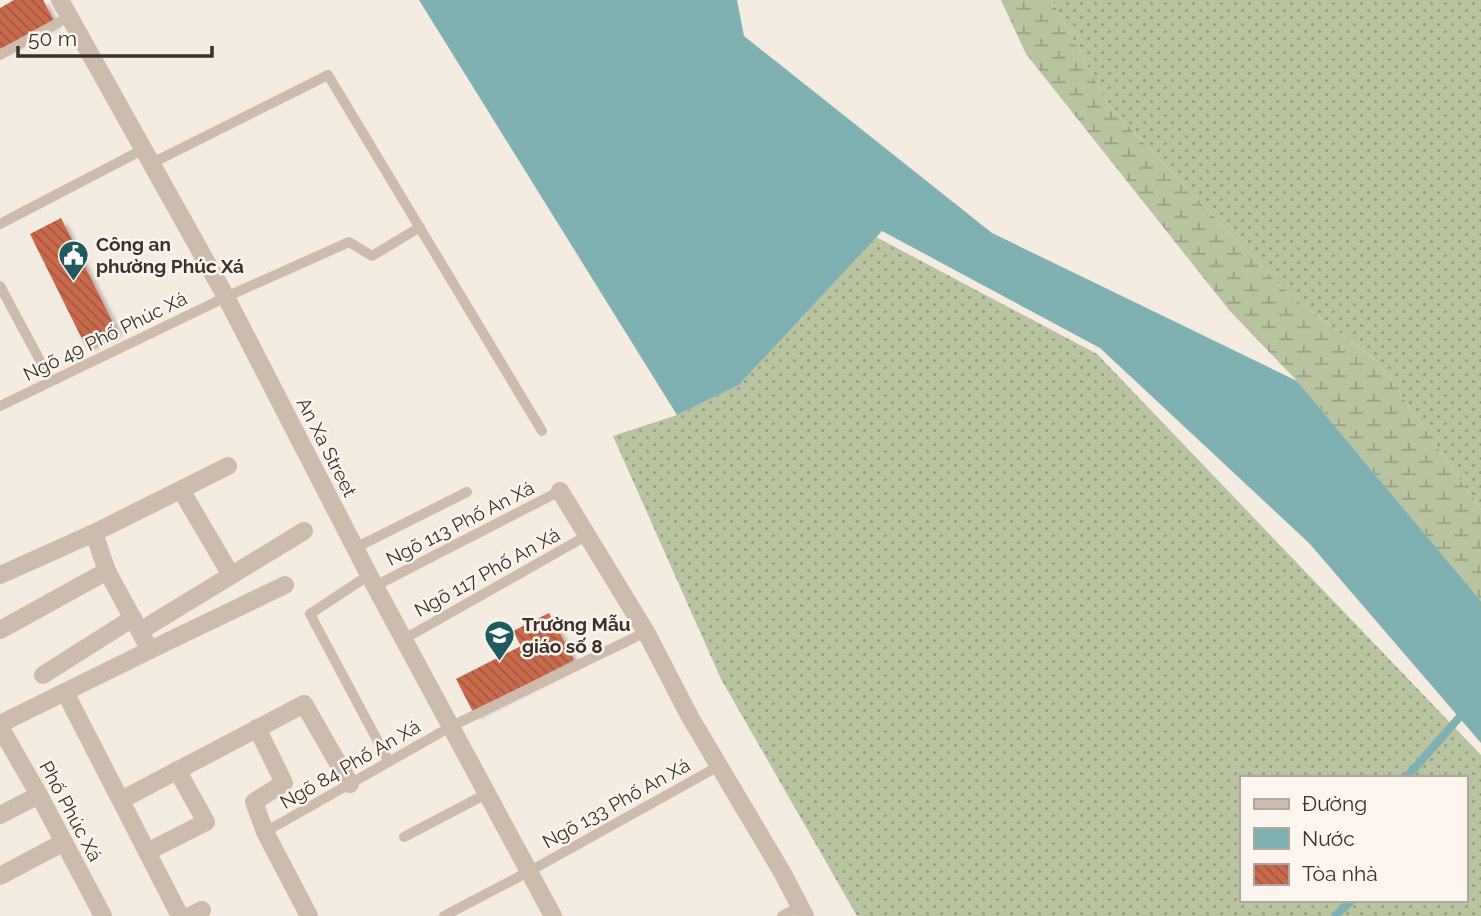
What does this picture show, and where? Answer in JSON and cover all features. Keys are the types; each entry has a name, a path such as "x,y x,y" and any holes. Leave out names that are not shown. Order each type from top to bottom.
{"street":[{"name":"An Xa Street","path":"60,0 226,297 355,548 553,916"},
{"path":"0,575 94,533 228,466"},
{"path":"181,490 231,575"},
{"path":"560,491 646,632 802,911"},
{"path":"43,675 231,575 304,531"},
{"path":"94,533 107,571 150,650"},
{"path":"0,630 107,571"},
{"path":"0,725 285,585"},
{"path":"65,692 180,916"},
{"path":"121,800 304,704 350,784"},
{"name":"Phố Phúc Xá","path":"0,725 103,916"},
{"path":"257,728 284,783 254,802 265,832 309,916"},
{"path":"147,852 206,822 177,770"},
{"path":"0,815 39,795"},
{"path":"0,876 64,842"}],"lane":[{"path":"0,55 69,16"},
{"path":"0,224 328,75 542,431"},
{"name":"Ngõ 49 Phố Phúc Xá","path":"0,406 226,297 349,242 372,256 420,227"},
{"path":"0,286 51,381"},
{"name":"Ngõ 113 Phố An Xá","path":"389,762 310,614 372,580 560,491"},
{"path":"355,548 467,492"},
{"name":"Ngõ 117 Phố An Xá","path":"404,639 586,536"},
{"name":"Ngõ 84 Phố An Xá","path":"265,832 452,726 646,632"},
{"name":"Ngõ 133 Phố An Xá","path":"444,916 530,872 719,766"},
{"path":"404,837 488,793"},
{"path":"782,916 802,911"}],"green space":[{"path":"1001,0 1052,0 1109,106 1287,293 1378,362 1481,510 1481,601 1297,381 1229,310 1026,54"},
{"path":"1052,0 1481,0 1481,510 1378,362 1287,293 1109,106"},
{"path":"876,237 1097,354 1481,755 1481,916 857,916 721,679 613,436 677,415 739,385"}],"water":[{"path":"419,0 737,0 744,36 992,233 1297,381 1481,601 1481,743 1309,543 1100,348 882,231 739,385 677,415"}],"building":[{"path":"14,0 43,0 54,21 0,49 0,8"},
{"name":"Công an phường Phúc Xá","path":"61,218 116,329 85,345 30,234"},
{"name":"Trường Mẫu giáo số 8","path":"549,613 574,660 473,712 456,679 521,646 513,631"}],"waterway":[{"path":"1408,776 1464,712"},
{"path":"1335,916 1350,902"}],"place":[{"name":"Công an phường Phúc Xá","path":"73,282"},
{"name":"Trường Mẫu giáo số 8","path":"499,662"}]}
